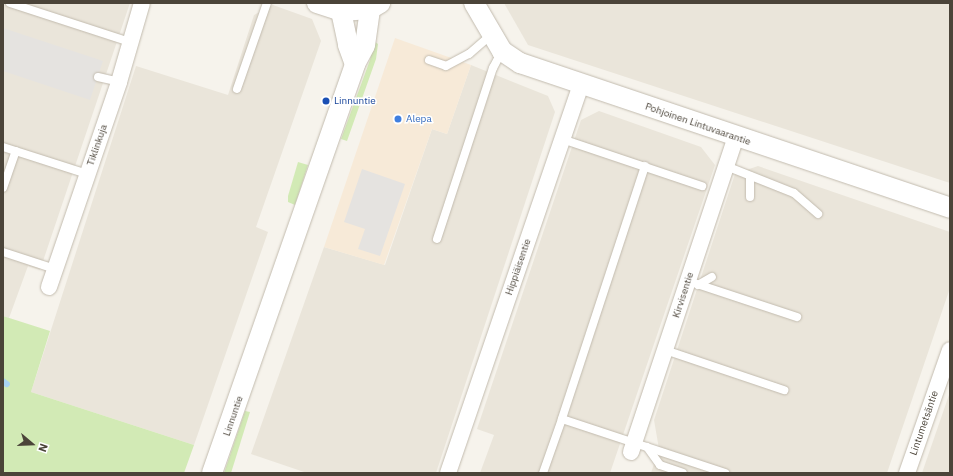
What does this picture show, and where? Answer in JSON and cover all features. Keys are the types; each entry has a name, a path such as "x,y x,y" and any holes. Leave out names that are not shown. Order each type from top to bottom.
{"street":[{"name":"Tiklinkuja","path":"49,287 119,82 142,3"},
{"path":"317,3 344,7 372,5"},
{"name":"Pohjoinen Lintuvaarantie","path":"474,3 497,43 520,63 581,85 950,208"},
{"name":"Linnuntie","path":"212,473 356,64 365,45 372,5"},
{"path":"344,7 348,45 356,64"},
{"name":"Hippiäisentie","path":"448,473 581,85"},
{"name":"Kirvisentie","path":"638,447 665,350 693,283 726,166 736,137"},
{"name":"Lintumetsäntie","path":"907,473 950,350"}],"lane":[{"path":"10,3 130,42"},
{"path":"237,89 267,3"},
{"path":"429,60 446,66 469,54 497,43"},
{"path":"437,239 493,68 497,43"},
{"path":"98,77 119,82"},
{"path":"562,139 702,186"},
{"path":"3,147 87,174"},
{"path":"3,188 16,151"},
{"path":"544,473 645,166"},
{"path":"726,166 794,193 818,214"},
{"path":"750,176 750,197"},
{"path":"3,252 55,269"},
{"path":"693,283 712,277"},
{"path":"693,283 797,317"},
{"path":"665,350 784,390"},
{"path":"562,419 638,447 725,473"},
{"path":"638,447 660,465 683,473"}],"shaded area":[{"path":"3,3 130,3 40,270 28,266 9,318 3,316"},
{"path":"504,3 950,3 950,183 528,45"},
{"path":"273,5 312,19 321,41 256,227 268,232 194,445 31,392 136,66 228,95 254,15"},
{"path":"3,28 103,61 90,100 3,71"},
{"path":"395,38 471,65 447,134 432,129 384,265 324,247"},
{"path":"471,65 548,96 555,112 436,473 307,473 251,454 324,247 385,265 432,129 447,134"},
{"path":"599,111 701,147 715,165 610,473 480,473 494,435 477,429 581,120"},
{"path":"758,166 950,232 950,288 887,473 651,473 659,449 654,420 735,174"},
{"path":"362,169 405,184 380,256 358,249 365,229 344,222"},
{"path":"950,392 950,473 922,473"}],"green space":[{"path":"374,41 378,44 376,59 347,141 341,139 370,60"},
{"path":"298,162 308,165 295,205 288,202 288,196"},
{"path":"3,316 50,331 31,392 194,445 184,473 3,473"},
{"path":"245,411 250,412 231,473 224,473"}],"waterway":[{"path":"3,381 7,384"}],"place":[{"name":"Linnuntie","path":"326,101"},
{"name":"Alepa","path":"398,119"}]}
